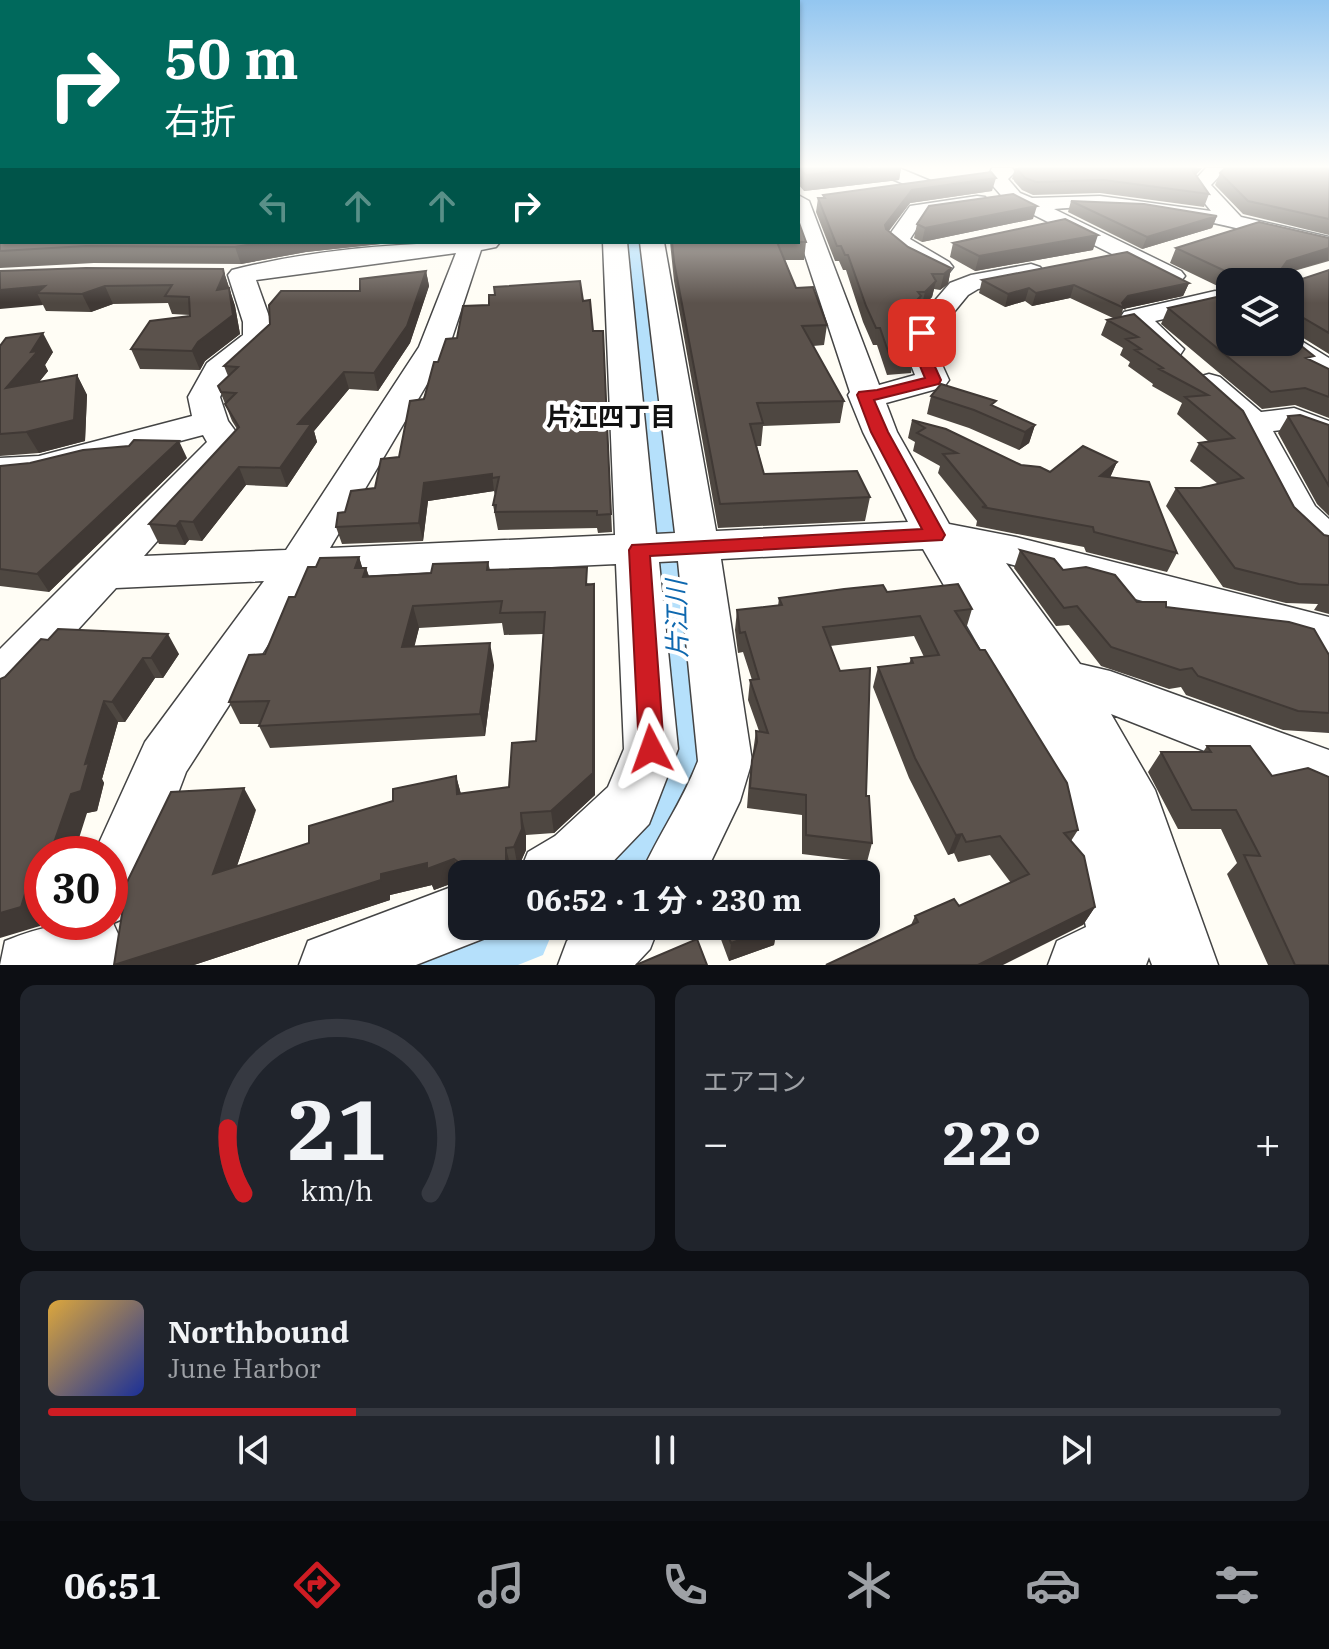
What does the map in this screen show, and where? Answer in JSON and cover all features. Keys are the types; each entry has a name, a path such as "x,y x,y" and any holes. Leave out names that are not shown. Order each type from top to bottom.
{"street":[{"path":"806,213 883,413 955,539 1079,770 1122,944 1081,965"},
{"path":"894,213 897,241 971,283"},
{"path":"1047,213 1216,297"},
{"path":"1177,213 1243,224 1329,244"},
{"path":"1231,213 1243,224"},
{"path":"1021,232 1066,222"},
{"path":"1211,239 1243,224"},
{"path":"0,681 226,443 211,422 204,397 218,370 258,338 257,322 227,275 293,254 442,244"},
{"path":"128,843 164,759 298,565 434,347 471,244"},
{"path":"571,860 629,805 651,749 615,244"},
{"path":"652,244 692,548 725,761 712,801 680,860"},
{"path":"916,254 946,248"},
{"path":"1085,261 1170,252"},
{"path":"883,413 878,395 933,380 919,347 922,333 959,289 971,283 1057,267"},
{"path":"1216,304 1134,318 1252,424 1299,514 1329,542"},
{"path":"1304,354 1329,372"},
{"path":"1252,424 1294,418 1329,434"},
{"path":"0,469 40,467 211,422"},
{"path":"955,539 975,552 1066,684 1127,790 1185,965"},
{"path":"104,573 955,539 1016,551 1329,635"},
{"path":"1066,684 1092,685 1329,775"},
{"path":"332,965 448,920"},
{"path":"29,965 81,940"},
{"path":"591,965 614,940"}],"building":[{"path":"824,213 894,213 885,225 886,229 908,247 951,268 944,274 932,274 936,281 925,292 918,292 921,296 911,306 905,328 914,356 890,357 880,328 876,328 866,306 848,255 841,246 837,246"},
{"path":"924,213 1001,213 925,228 917,224"},
{"path":"1096,213 1199,213 1217,216 1147,237"},
{"path":"1302,213 1329,213 1329,219"},
{"path":"1065,219 1098,235 979,256 953,243"},
{"path":"1259,222 1329,238 1329,248 1287,261 1282,268 1219,268 1176,248"},
{"path":"800,226 806,242 800,242"},
{"path":"0,244 253,244 235,247 86,246 0,251"},
{"path":"672,244 778,244 796,288 813,287 827,325 802,326 844,401 757,403 763,423 750,424 764,474 857,471 870,497 720,504"},
{"path":"1127,252 1189,283 1128,296 1122,303 1124,308 1074,285 1036,293 1029,288 1008,294 982,280"},
{"path":"223,269 217,290 229,288 233,315 198,342 192,351 131,349 150,321 190,316 189,297 165,296 172,285 105,286 82,294 37,293 45,286 0,290 0,271"},
{"path":"1329,270 1329,333 1304,318 1304,278"},
{"path":"426,271 407,326 374,373 344,372 298,424 311,424 280,468 239,467 193,522 180,521 176,526 149,524 239,427 225,404 236,393 221,392 218,386 238,367 224,366 270,324 269,305 281,291 360,291 360,279"},
{"path":"580,281 583,301 590,300 593,331 603,331 611,514 597,515 597,511 495,512 496,505 493,505 499,477 492,478 492,474 424,483 419,523 336,527 338,513 345,512 351,491 375,488 381,459 399,457 410,401 424,399 434,362 438,362 446,339 457,338 463,306 489,305 489,295 495,295 494,287"},
{"path":"1216,297 1216,347 1168,308"},
{"path":"1134,314 1243,411 1294,507 1324,535 1329,536 1329,585 1299,584 1235,568 1176,488 1200,488 1243,478 1199,443 1234,438 1185,397 1208,395 1159,369 1163,368 1135,350 1141,349 1126,339 1138,337 1107,320"},
{"path":"43,333 31,352 38,351 6,388 77,375 74,420 26,432 0,434 0,346 6,338"},
{"path":"1304,348 1314,356 1306,358 1329,369 1329,397 1305,388 1271,392 1227,356 1304,356"},
{"path":"941,384 996,401 991,405 1035,425 1025,432 931,396"},
{"path":"1300,415 1329,425 1329,486 1288,416"},
{"path":"912,420 946,429 1021,465 1040,467 1050,472 1083,446 1117,462 1100,476 1149,482 1177,553 1094,532 1093,527 982,507 986,506 943,454 957,453 917,433 925,428"},
{"path":"134,440 179,441 37,574 0,569 0,466 30,463 83,450 129,446"},
{"path":"1020,550 1054,559 1063,570 1086,567 1115,575 1137,602 1166,602 1166,607 1289,622 1314,629 1329,655 1329,713 1298,711 1198,676 1192,668 1180,670 1111,647 1077,606 1064,608"},
{"path":"359,557 355,568 366,568 363,577 431,573 433,564 488,562 487,570 587,567 586,585 594,584 593,773 551,811 521,813 522,829 514,847 506,848 506,860 454,859 427,869 427,863 381,874 381,880 114,965 118,940 128,940 128,880 171,792 244,788 213,874 309,843 309,826 393,801 393,789 456,776 457,794 509,787 512,743 536,741 545,612 500,613 502,601 413,606 402,647 490,643 480,714 259,726 269,701 229,702 249,655 265,654 289,597 295,597 308,567 316,567 320,558"},
{"path":"958,584 972,609 955,611 980,650 985,650 1067,783 1078,830 1064,833 1084,856 1095,907 978,965 826,965 918,922 915,916 954,899 959,906 1029,874 1000,836 966,842 962,834 956,835 915,758 878,667 913,663 911,658 939,655 920,616 823,627 840,671 870,668 866,796 869,796 872,843 806,835 806,795 750,788 756,731 768,733 750,680 759,679 745,632 740,633 737,610 782,605 779,598 844,589 883,585 887,592"},
{"path":"58,629 168,634 151,658 143,658 112,702 104,701 85,764 89,763 81,791 71,794 56,836 24,836 24,897 21,907 0,913 0,679 41,639 48,640"},
{"path":"1207,746 1250,746 1272,776 1308,768 1329,777 1329,965 1295,965 1244,855 1260,856 1236,810 1192,810 1161,752 1211,752"},
{"path":"697,940 707,965 636,965"}],"waterway":[{"name":"片江川","path":"610,860 655,803 678,729 674,534 643,373 631,244"},
{"name":"片江川","path":"415,965 478,940"}],"district":[{"name":"片江四丁目","path":"611,416"}],"route":[{"path":"651,749 639,550 935,535 880,432 864,395 878,395 933,380 919,347 922,333"}]}
